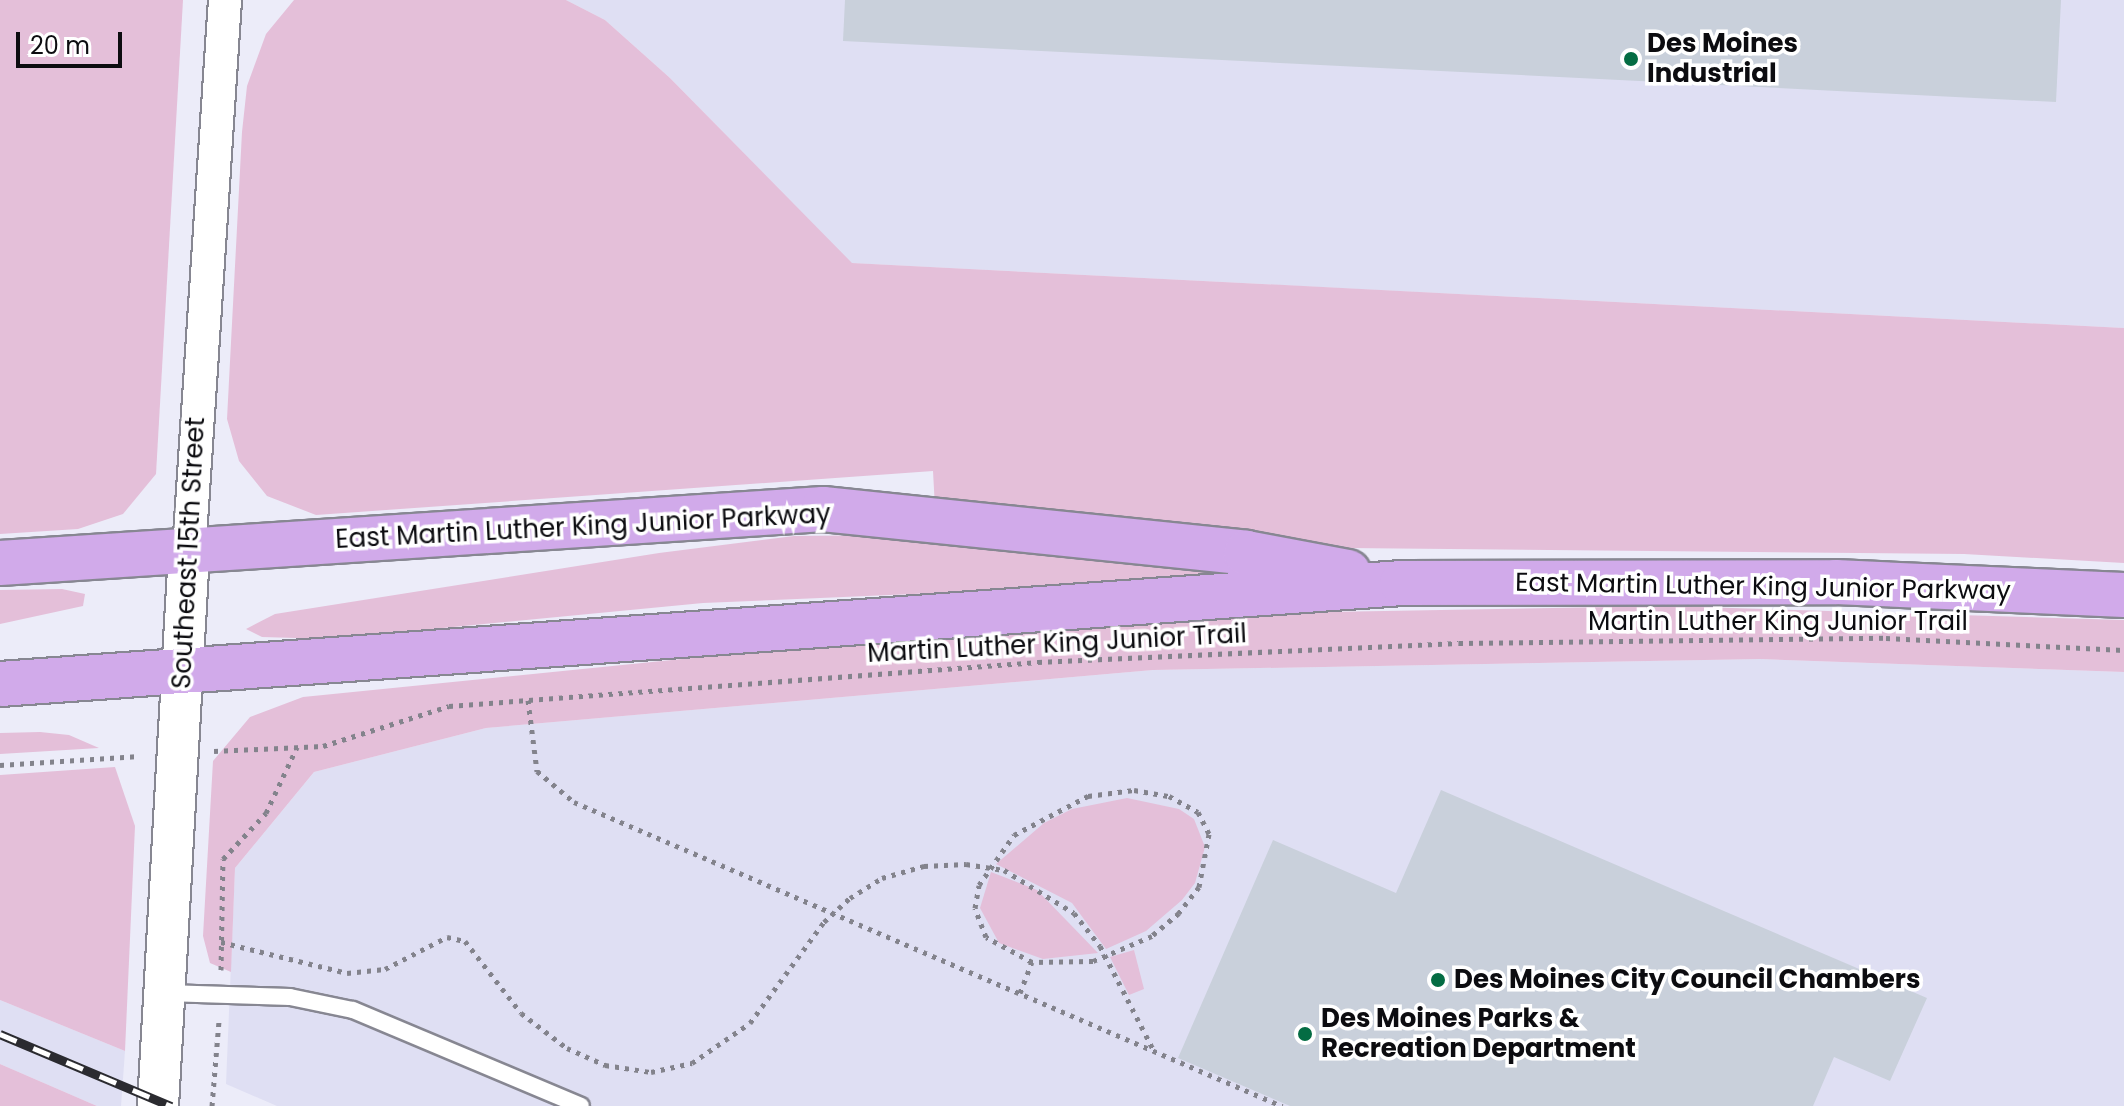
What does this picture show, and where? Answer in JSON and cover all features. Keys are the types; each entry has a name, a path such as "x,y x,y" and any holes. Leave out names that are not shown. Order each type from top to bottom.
{"main road":[{"name":"East Martin Luther King Junior Parkway","path":"0,563 823,509 1246,553 1402,583"},
{"name":"East Martin Luther King Junior Parkway","path":"0,684 181,675 1402,583 1836,582 2124,595"}],"street":[{"name":"Southeast 15th Street","path":"158,1106 181,675 225,0"}],"lane":[{"path":"166,993 290,997 353,1010 581,1106"}],"path":[{"name":"Martin Luther King Junior Trail","path":"0,765 323,746 449,706 1038,662 1459,643 1886,638 2124,650"},
{"path":"528,700 537,771 574,802 1282,1106"},
{"path":"212,1106 220,995 223,859 266,813 297,747"},
{"path":"1134,790 1169,796 1198,812 1209,834 1199,887 1152,936 1105,956 1032,962 986,937 975,908 988,868 1014,835 1088,796 1134,790"},
{"path":"221,942 347,973 385,969 447,937 465,941 521,1013 567,1048 605,1065 651,1072 692,1063 750,1023 833,913 882,878 924,866 988,868 1043,889 1074,913 1105,956 1154,1051"},
{"path":"1020,993 1032,962"}],"shaded area":[{"path":"0,0 183,0 156,474 123,514 78,529 0,534"},
{"path":"294,0 566,0 605,20 670,78 852,263 2124,328 2124,563 1964,554 1347,548 935,508 933,471 316,515 267,496 239,461 227,419 242,132 247,86 266,34"},
{"path":"566,0 2124,0 2124,328 851,263 670,78 605,20"},
{"path":"901,535 1259,573 1263,579 703,603 329,639 262,637 246,629 275,614 659,553 794,536"},
{"path":"62,589 85,594 83,606 0,624 0,590"},
{"path":"1667,606 2124,620 2124,672 1760,659 1153,670 486,728 314,772 235,868 231,972 210,963 203,936 213,761 250,717 303,697 952,632 1271,613"},
{"path":"1760,659 2124,672 2124,1106 277,1106 226,1084 235,868 314,772 486,728 1153,670"},
{"path":"0,733 69,735 99,748 0,754"},
{"path":"115,767 135,826 125,1051 0,1000 0,775"},
{"path":"1127,798 1179,809 1194,819 1205,847 1195,883 1182,900 1146,931 1106,949 1072,903 996,864 1044,823 1072,809"},
{"path":"991,872 1037,890 1098,953 1043,959 999,943 980,908"},
{"path":"1134,950 1144,989 1129,995 1110,957"},
{"path":"0,1000 125,1051 121,1106 97,1106 0,1064"},
{"path":"0,1064 97,1106 0,1106"}],"building":[{"name":"Des Moines Industrial","path":"845,0 2061,0 2056,102 843,41"},
{"path":"1441,790 1927,998 1890,1081 1834,1057 1813,1106 1290,1106 1178,1058 1273,840 1396,893"}],"railway":[{"path":"0,1034 171,1106"}],"place":[{"name":"Des Moines Industrial","path":"1631,59"},
{"name":"Des Moines City Council Chambers","path":"1438,980"},
{"name":"Des Moines Parks & Recreation Department","path":"1305,1034"}]}
